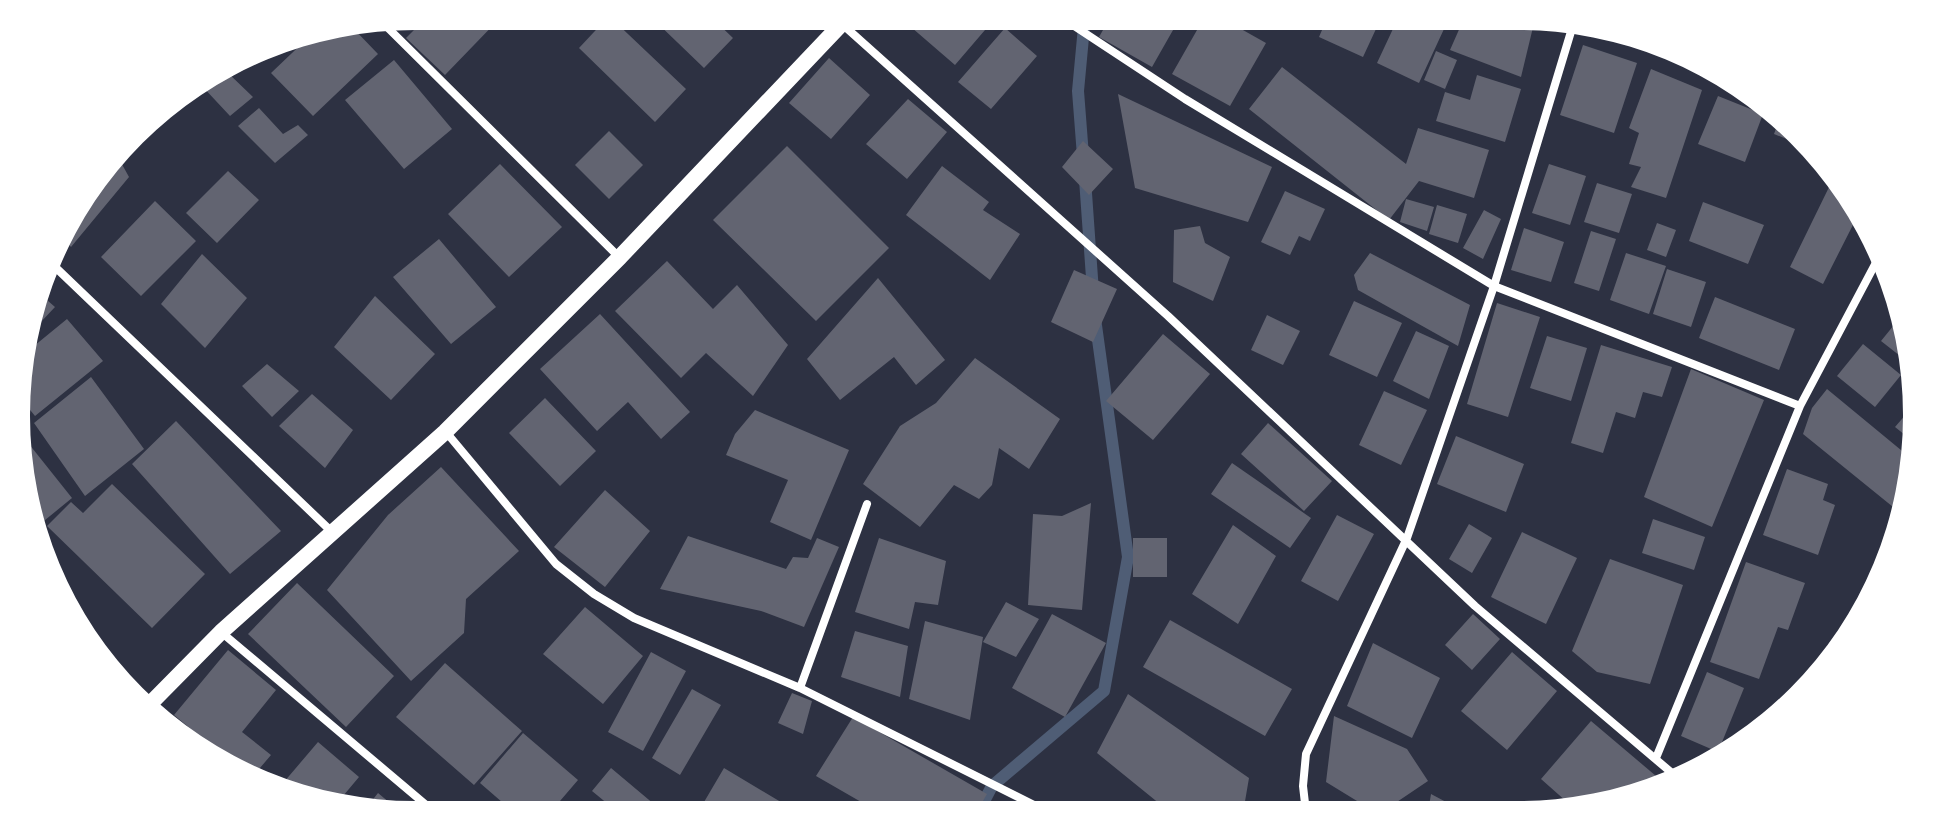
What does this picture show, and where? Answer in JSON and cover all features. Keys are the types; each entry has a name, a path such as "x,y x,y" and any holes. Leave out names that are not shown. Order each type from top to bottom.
{"main road":[{"path":"155,699 221,632 445,432 620,257 836,30"}],"street":[{"path":"856,30 1407,538 1475,606 1669,770"},
{"path":"1080,30 1185,99 1494,286 1800,406"},
{"path":"391,31 620,257"},
{"path":"1305,801 1306,754 1407,538 1494,286 1570,33"},
{"path":"1656,758 1800,406 1874,267"},
{"path":"58,270 332,533"},
{"path":"445,432 556,564 594,594 634,618 800,688 1026,801"},
{"path":"800,688 867,504"},
{"path":"221,632 421,801"}],"building":[{"path":"414,30 488,30 445,75 406,38"},
{"path":"596,30 624,30 686,89 655,122 579,48"},
{"path":"665,30 725,30 733,38 704,68"},
{"path":"914,30 985,30 955,65"},
{"path":"1003,30 1007,30 1037,56 991,109 958,82"},
{"path":"1103,30 1173,30 1152,67 1099,37"},
{"path":"1197,30 1243,30 1266,43 1230,106 1172,74"},
{"path":"1322,30 1376,30 1363,57 1319,37"},
{"path":"1392,30 1444,30 1419,83 1377,63"},
{"path":"1459,30 1532,31 1521,77 1450,50"},
{"path":"359,34 378,54 313,116 271,73 297,49 340,37"},
{"path":"1583,45 1637,63 1614,133 1560,115"},
{"path":"1436,51 1457,60 1445,89 1424,80"},
{"path":"829,58 870,95 831,139 789,103"},
{"path":"394,60 452,129 404,169 345,100"},
{"path":"1282,67 1406,164 1418,128 1489,150 1474,198 1419,181 1389,220 1249,109"},
{"path":"1651,69 1702,90 1666,198 1631,187 1641,167 1629,164 1639,133 1629,128"},
{"path":"1477,75 1521,89 1505,142 1436,121 1445,92 1470,100"},
{"path":"232,77 253,97 230,116 207,91"},
{"path":"1118,94 1272,167 1248,222 1135,188"},
{"path":"1718,96 1751,109 1762,118 1745,162 1698,144"},
{"path":"908,99 947,132 907,179 866,144"},
{"path":"259,108 283,134 298,125 308,135 275,163 238,126"},
{"path":"609,131 643,165 609,199 575,165"},
{"path":"1083,141 1113,169 1089,195 1062,167"},
{"path":"787,146 889,248 816,321 713,220"},
{"path":"500,164 562,227 509,277 448,214"},
{"path":"1549,164 1586,176 1570,225 1532,213"},
{"path":"123,165 129,177 71,247 95,201"},
{"path":"942,166 989,202 983,210 1020,234 990,280 906,215"},
{"path":"228,171 259,200 217,243 186,213"},
{"path":"1597,183 1632,194 1619,233 1584,222"},
{"path":"1828,188 1853,226 1823,284 1790,267"},
{"path":"1285,191 1325,209 1310,241 1299,236 1290,255 1261,242"},
{"path":"1406,199 1434,207 1427,231 1400,222"},
{"path":"155,201 196,241 141,296 101,257"},
{"path":"1703,202 1764,225 1748,264 1689,241"},
{"path":"1437,205 1467,214 1458,243 1429,234"},
{"path":"1484,210 1501,219 1483,259 1463,248"},
{"path":"1657,223 1676,230 1666,257 1647,250"},
{"path":"1200,226 1205,243 1230,257 1213,301 1173,282 1174,230"},
{"path":"1524,228 1564,242 1551,282 1511,270"},
{"path":"1591,231 1616,239 1599,291 1574,283"},
{"path":"439,239 496,307 451,344 393,277"},
{"path":"1370,253 1470,305 1458,346 1358,290 1354,275"},
{"path":"1626,253 1666,266 1649,314 1610,300"},
{"path":"202,254 247,298 205,348 161,304"},
{"path":"667,261 713,309 737,285 788,345 753,396 706,353 681,378 615,311"},
{"path":"1667,269 1706,282 1691,327 1653,314"},
{"path":"1074,270 1117,289 1093,342 1051,322"},
{"path":"878,278 945,360 916,385 894,357 840,400 807,359"},
{"path":"375,296 435,354 391,400 334,347"},
{"path":"1715,297 1795,329 1779,370 1699,338"},
{"path":"48,301 55,307 42,321"},
{"path":"1354,301 1402,323 1377,377 1329,355"},
{"path":"1497,303 1540,317 1508,417 1467,404"},
{"path":"600,314 690,412 661,439 628,402 597,431 540,369"},
{"path":"1267,315 1300,331 1283,365 1251,350"},
{"path":"67,319 103,361 35,416 30,410 36,344"},
{"path":"1893,327 1898,355 1881,341"},
{"path":"1416,331 1449,346 1429,399 1393,381"},
{"path":"1163,334 1210,374 1153,440 1106,401"},
{"path":"1547,336 1587,348 1571,401 1530,388"},
{"path":"1863,344 1901,375 1875,407 1837,376"},
{"path":"1601,345 1672,367 1662,397 1643,392 1635,418 1616,412 1603,453 1571,443"},
{"path":"975,358 1060,419 1029,469 999,448 992,485 979,499 954,485 920,527 863,484 900,426 936,403"},
{"path":"267,364 299,391 272,417 242,386"},
{"path":"1691,369 1764,400 1712,527 1644,497"},
{"path":"91,377 144,449 85,496 34,423"},
{"path":"1827,389 1901,450 1892,506 1803,434 1812,408"},
{"path":"1384,391 1427,410 1401,465 1359,445"},
{"path":"312,394 353,430 325,468 279,426"},
{"path":"545,398 596,451 560,486 509,433"},
{"path":"755,410 849,450 811,540 770,522 788,480 726,455 735,434"},
{"path":"1903,418 1902,433 1895,427"},
{"path":"176,421 281,531 230,574 132,464"},
{"path":"1268,423 1332,481 1304,511 1241,454"},
{"path":"1456,436 1524,464 1506,512 1437,484"},
{"path":"31,447 72,498 45,520"},
{"path":"1232,463 1311,518 1290,548 1211,494"},
{"path":"441,467 519,551 466,599 464,633 411,681 327,590 388,515"},
{"path":"1787,469 1828,484 1823,500 1835,505 1818,555 1763,535"},
{"path":"112,484 205,574 152,628 47,526 71,502 83,513"},
{"path":"605,490 650,531 605,587 554,547"},
{"path":"1091,503 1082,610 1028,605 1033,514 1062,516"},
{"path":"1337,515 1374,534 1338,601 1301,581"},
{"path":"1653,519 1705,537 1694,570 1642,553"},
{"path":"1469,524 1492,538 1472,573 1449,559"},
{"path":"1233,525 1276,556 1238,624 1192,594"},
{"path":"1522,532 1577,558 1546,624 1491,597"},
{"path":"688,536 786,569 793,557 808,558 817,538 839,547 804,627 761,611 660,589"},
{"path":"879,538 946,561 938,605 915,602 909,629 855,612"},
{"path":"1133,538 1167,538 1167,577 1133,577"},
{"path":"1610,559 1683,585 1650,684 1597,672 1572,651"},
{"path":"1746,562 1805,583 1788,630 1778,627 1759,679 1710,662"},
{"path":"297,583 394,676 346,727 248,634"},
{"path":"1006,602 1039,619 1016,657 983,642"},
{"path":"585,607 643,656 603,704 543,654"},
{"path":"1052,614 1106,643 1065,717 1012,688"},
{"path":"1473,614 1500,639 1472,670 1445,645"},
{"path":"1170,620 1292,689 1265,736 1143,667"},
{"path":"925,621 983,637 970,720 909,699"},
{"path":"855,631 908,646 900,697 841,677"},
{"path":"1373,643 1440,678 1412,738 1347,706"},
{"path":"228,650 276,690 242,732 271,755 260,768 201,736 174,715"},
{"path":"651,652 686,671 643,751 608,732"},
{"path":"1512,652 1557,691 1507,750 1461,711"},
{"path":"445,663 522,731 474,785 396,717"},
{"path":"1707,672 1744,688 1722,742 1710,749 1681,736"},
{"path":"692,689 721,705 680,775 652,758"},
{"path":"792,693 812,701 803,734 778,723"},
{"path":"1128,694 1249,778 1245,801 1156,801 1097,753"},
{"path":"1334,716 1407,749 1428,781 1398,801 1357,801 1326,782"},
{"path":"853,717 987,794 983,801 859,801 816,776"},
{"path":"1591,721 1655,776 1593,794 1563,798 1541,779"},
{"path":"523,733 578,780 560,801 501,801 480,783"},
{"path":"318,742 359,777 344,795 287,779"},
{"path":"611,768 650,801 604,801 592,791"},
{"path":"724,768 779,801 705,801"},
{"path":"1431,794 1444,801 1430,801"}],"waterway":[{"path":"1083,156 1078,91 1084,30"},
{"path":"1085,179 1093,292"},
{"path":"984,801 992,786 1104,691 1128,557 1095,318"}]}
